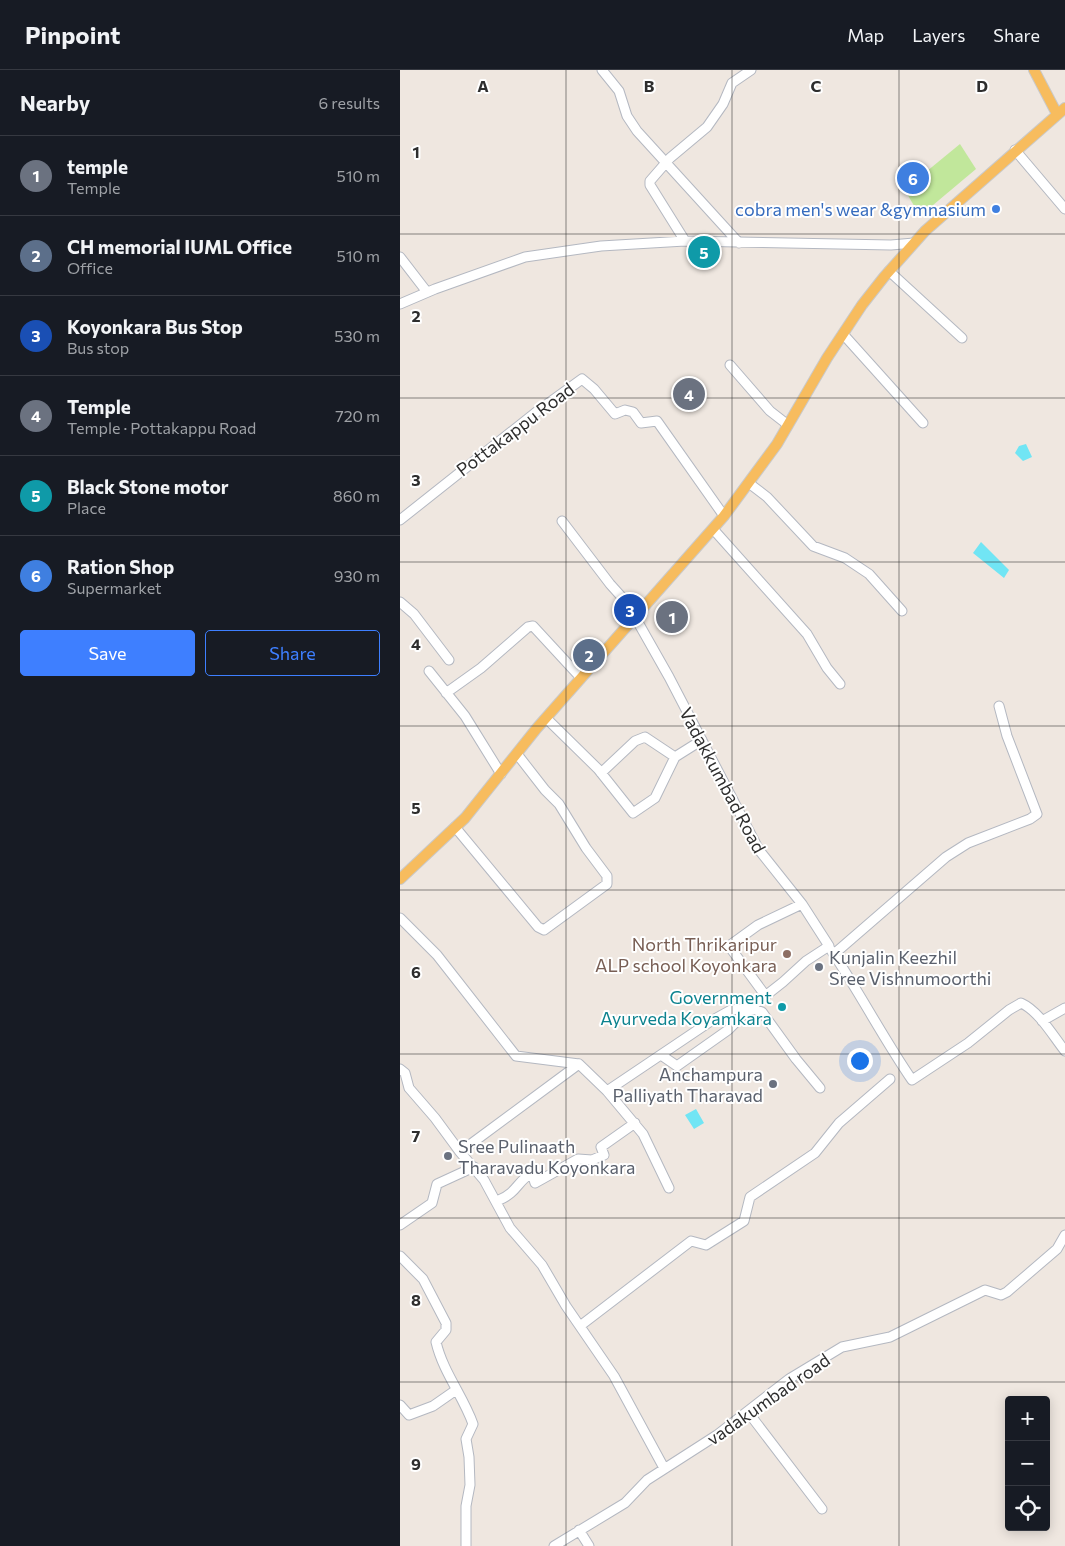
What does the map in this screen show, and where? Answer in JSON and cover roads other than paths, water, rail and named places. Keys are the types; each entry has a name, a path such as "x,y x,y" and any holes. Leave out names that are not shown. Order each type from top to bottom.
{"main road":[{"path":"400,879 455,827 546,718 713,529 750,484 862,305 914,243 1015,150 1061,111 1034,70"}],"street":[{"path":"602,70 619,91 630,121 739,243"},
{"path":"685,241 650,185 650,181 666,163 707,127 723,104 732,83 751,70"},
{"path":"1015,150 1065,209"},
{"path":"400,304 525,257 601,246 685,241 891,245 914,243"},
{"path":"400,257 428,292"},
{"path":"890,271 962,338"},
{"path":"843,334 923,423"},
{"path":"730,365 770,411 788,425"},
{"name":"Pottakappu Road","path":"400,520 512,430 582,379 594,389 615,414 625,410 632,412 641,423 657,421 724,516"},
{"path":"750,484 767,497 813,546 845,558 869,574 902,611"},
{"name":"Vadakkumbad Road","path":"562,522 636,616 759,850 802,904 828,946"},
{"path":"713,529 807,634 840,684"},
{"path":"400,602 414,614 449,660"},
{"path":"446,694 482,668 528,627 533,626 581,678"},
{"path":"429,671 469,722 501,774"},
{"path":"834,954 946,857 968,844 1030,819 1037,814 1007,736 998,706"},
{"path":"546,718 601,773 633,813 655,798 675,757 702,740"},
{"path":"601,773 635,741 645,737 675,757"},
{"path":"455,827 538,927 544,930 608,884 607,876 586,848 559,804 544,790 517,754"},
{"path":"765,995 728,946 758,925 802,904"},
{"path":"400,918 437,955 516,1056 579,1064 607,1092 643,1134 669,1188"},
{"path":"661,1055 677,1066 728,1030 765,995 806,961 828,946 854,984 883,1038 912,1080 968,1043 1018,1004 1027,1006 1042,1021 1065,1051"},
{"path":"607,1092 731,1010 750,1008 762,1012 796,1060 820,1088"},
{"path":"1042,1021 1065,1008"},
{"path":"460,1152 579,1064"},
{"path":"400,1068 405,1073 409,1088 417,1100 435,1118 460,1152 474,1167 492,1194 510,1228 542,1265 566,1306 614,1376 664,1468"},
{"path":"580,1326 690,1241 706,1245 744,1221 750,1197 815,1153 839,1122 890,1079"},
{"path":"499,1200 511,1194 526,1176 532,1172 535,1183 578,1159 592,1160 604,1155 601,1147 635,1123"},
{"path":"400,1225 432,1203 437,1184 474,1167"},
{"name":"vadakumbad road","path":"554,1546 625,1503 647,1480 717,1435 789,1379 842,1348 890,1337 985,1290 1000,1295 1007,1292 1057,1249 1065,1235"},
{"path":"400,1256 423,1279 446,1324 446,1330 436,1342 456,1390 467,1406 473,1424 466,1440 470,1476 466,1506 466,1546"},
{"path":"400,1405 409,1415 420,1413 456,1390"},
{"path":"748,1412 822,1509"},
{"path":"579,1530 589,1546"}],"water":[{"path":"1026,444 1032,457 1023,461 1015,453 1019,446"},
{"path":"981,542 1009,570 1004,578 973,553"},
{"path":"696,1109 704,1123 694,1129 685,1115"}],"place":[{"name":"Ration Shop","path":"913,178"},
{"name":"cobra men's wear &gymnasium","path":"996,209"},
{"name":"Black Stone motor","path":"704,252"},
{"name":"Temple","path":"689,394"},
{"name":"Koyonkara Bus Stop","path":"630,610"},
{"name":"temple","path":"672,617"},
{"name":"CH memorial IUML Office","path":"589,655"},
{"name":"North Thrikaripur ALP school Koyonkara","path":"787,954"},
{"name":"Kunjalin Keezhil Sree Vishnumoorthi","path":"819,967"},
{"name":"Government Ayurveda Koyamkara","path":"782,1007"},
{"name":"Anchampura Palliyath Tharavad","path":"773,1084"},
{"name":"Sree Pulinaath Tharavadu Koyonkara","path":"448,1156"}]}
